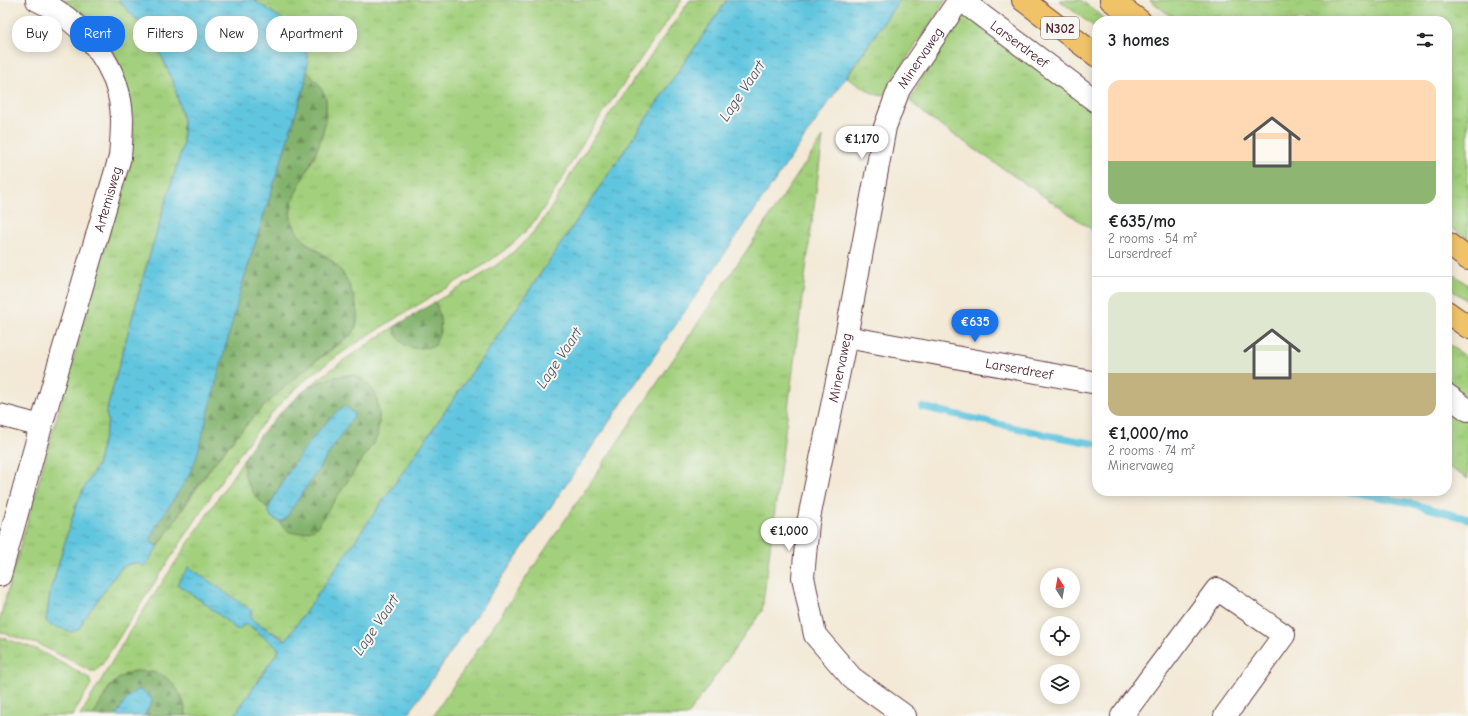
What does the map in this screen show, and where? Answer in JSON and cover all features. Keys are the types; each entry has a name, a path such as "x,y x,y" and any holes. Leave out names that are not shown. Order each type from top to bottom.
{"main road":[{"name":"N302","path":"1022,0 1092,52"},
{"path":"1111,0 1133,16"},
{"path":"1452,248 1468,259"},
{"path":"1452,316 1468,327"}],"street":[{"name":"Artemisweg","path":"0,576 41,426 120,157 122,119 120,101 115,82 108,65 98,50 76,24 62,14 36,0"},
{"name":"Larserdreef","path":"960,0 1092,98"},
{"name":"Minervaweg","path":"905,716 852,678 815,635 803,577 808,522 846,337 886,122 899,89 960,0"},
{"name":"Larserdreef","path":"846,337 1092,382"},
{"path":"0,415 41,426"},
{"path":"1122,716 1217,589 1284,635 1225,716"}],"green space":[{"path":"60,0 118,0 133,16 133,52 159,52 174,84 183,120 183,145 144,274 106,413 108,421 97,466 83,490 75,508 50,593 46,621 79,629 84,619 121,568 132,563 144,566 212,466 264,405 292,380 352,334 347,280 335,264 297,234 290,216 293,197 315,155 323,133 326,112 326,98 318,84 306,70 308,58 304,52 357,52 357,16 278,16 254,0 682,0 592,129 556,190 532,224 521,236 484,265 341,353 302,383 262,424 226,473 101,666 96,671 91,671 40,645 0,632 0,618 130,159 133,139 133,119 117,60 112,52 125,52 125,16 83,16"},
{"path":"690,0 727,0 526,295 286,640 251,619 250,616 252,613 177,584 207,605 243,625 247,624 279,650 234,716 186,716 182,698 110,686 93,716 80,716 130,631 246,456 244,470 257,498 268,509 271,517 280,522 286,530 352,375 329,379 308,387 344,360 394,327 396,335 440,319 435,302 496,266 528,238 545,217 579,161 624,93"},
{"path":"899,0 946,0 883,96 874,94 847,77"},
{"path":"1059,0 1081,0 1101,16 1092,16 1092,25"},
{"path":"1150,0 1468,0 1468,239 1452,228 1452,16 1171,16"},
{"path":"964,12 1003,47 1006,44 1092,108 1092,230 928,117 910,101 927,68"},
{"path":"306,70 320,86 326,98 325,119 321,139 292,202 290,214 298,234 308,244 334,263 345,277 356,306 356,328 352,334 313,363 259,411 227,447 205,476 158,547 153,544 151,538 242,285 305,84"},
{"path":"823,137 762,611 687,716 433,716"},
{"path":"1452,274 1468,285 1468,301 1452,290"},
{"path":"435,302 439,313 440,329 434,346 427,348 414,348 404,344 397,335 394,327"},
{"path":"1452,347 1468,359 1468,399 1452,387"},
{"path":"352,375 361,378 366,382 372,389 378,403 379,425 376,439 316,528 301,533 289,532 280,522 285,519 287,472 268,509 256,496 247,482 244,469 245,458 256,440 265,430 308,388 323,380"},
{"path":"1452,409 1468,421 1468,479 1452,469"},
{"path":"0,637 36,649 89,678 91,684 72,716 0,716"},
{"path":"134,671 148,671 157,673 168,679 178,690 181,696 184,703 186,716 144,716 152,702 139,689 129,697 116,716 93,716 114,683 119,678"}],"water":[{"path":"118,0 254,0 278,16 266,16 266,52 307,52 308,58 305,84 242,285 196,459 187,479 156,526 151,538 153,544 158,547 144,567 135,563 121,568 84,619 79,629 72,632 50,625 46,621 50,593 75,508 83,490 97,466 108,421 106,413 144,274 183,145 183,120 174,84 159,52 197,52 197,16 133,16"},
{"name":"Lage Vaart","path":"727,0 899,0 407,716 234,716 279,650 247,624 243,625 240,629 236,629 207,605 177,584 189,567 252,611 250,616 251,619 282,639 286,640 526,295"},
{"path":"345,406 354,413 354,416 285,519 280,522 271,517 268,509 292,466 322,427 335,413"},
{"path":"139,689 151,697 152,702 144,716 116,716 129,697"}],"waterway":[{"path":"922,407 1052,436 1092,443"},
{"path":"1373,496 1406,502 1468,519"}]}
